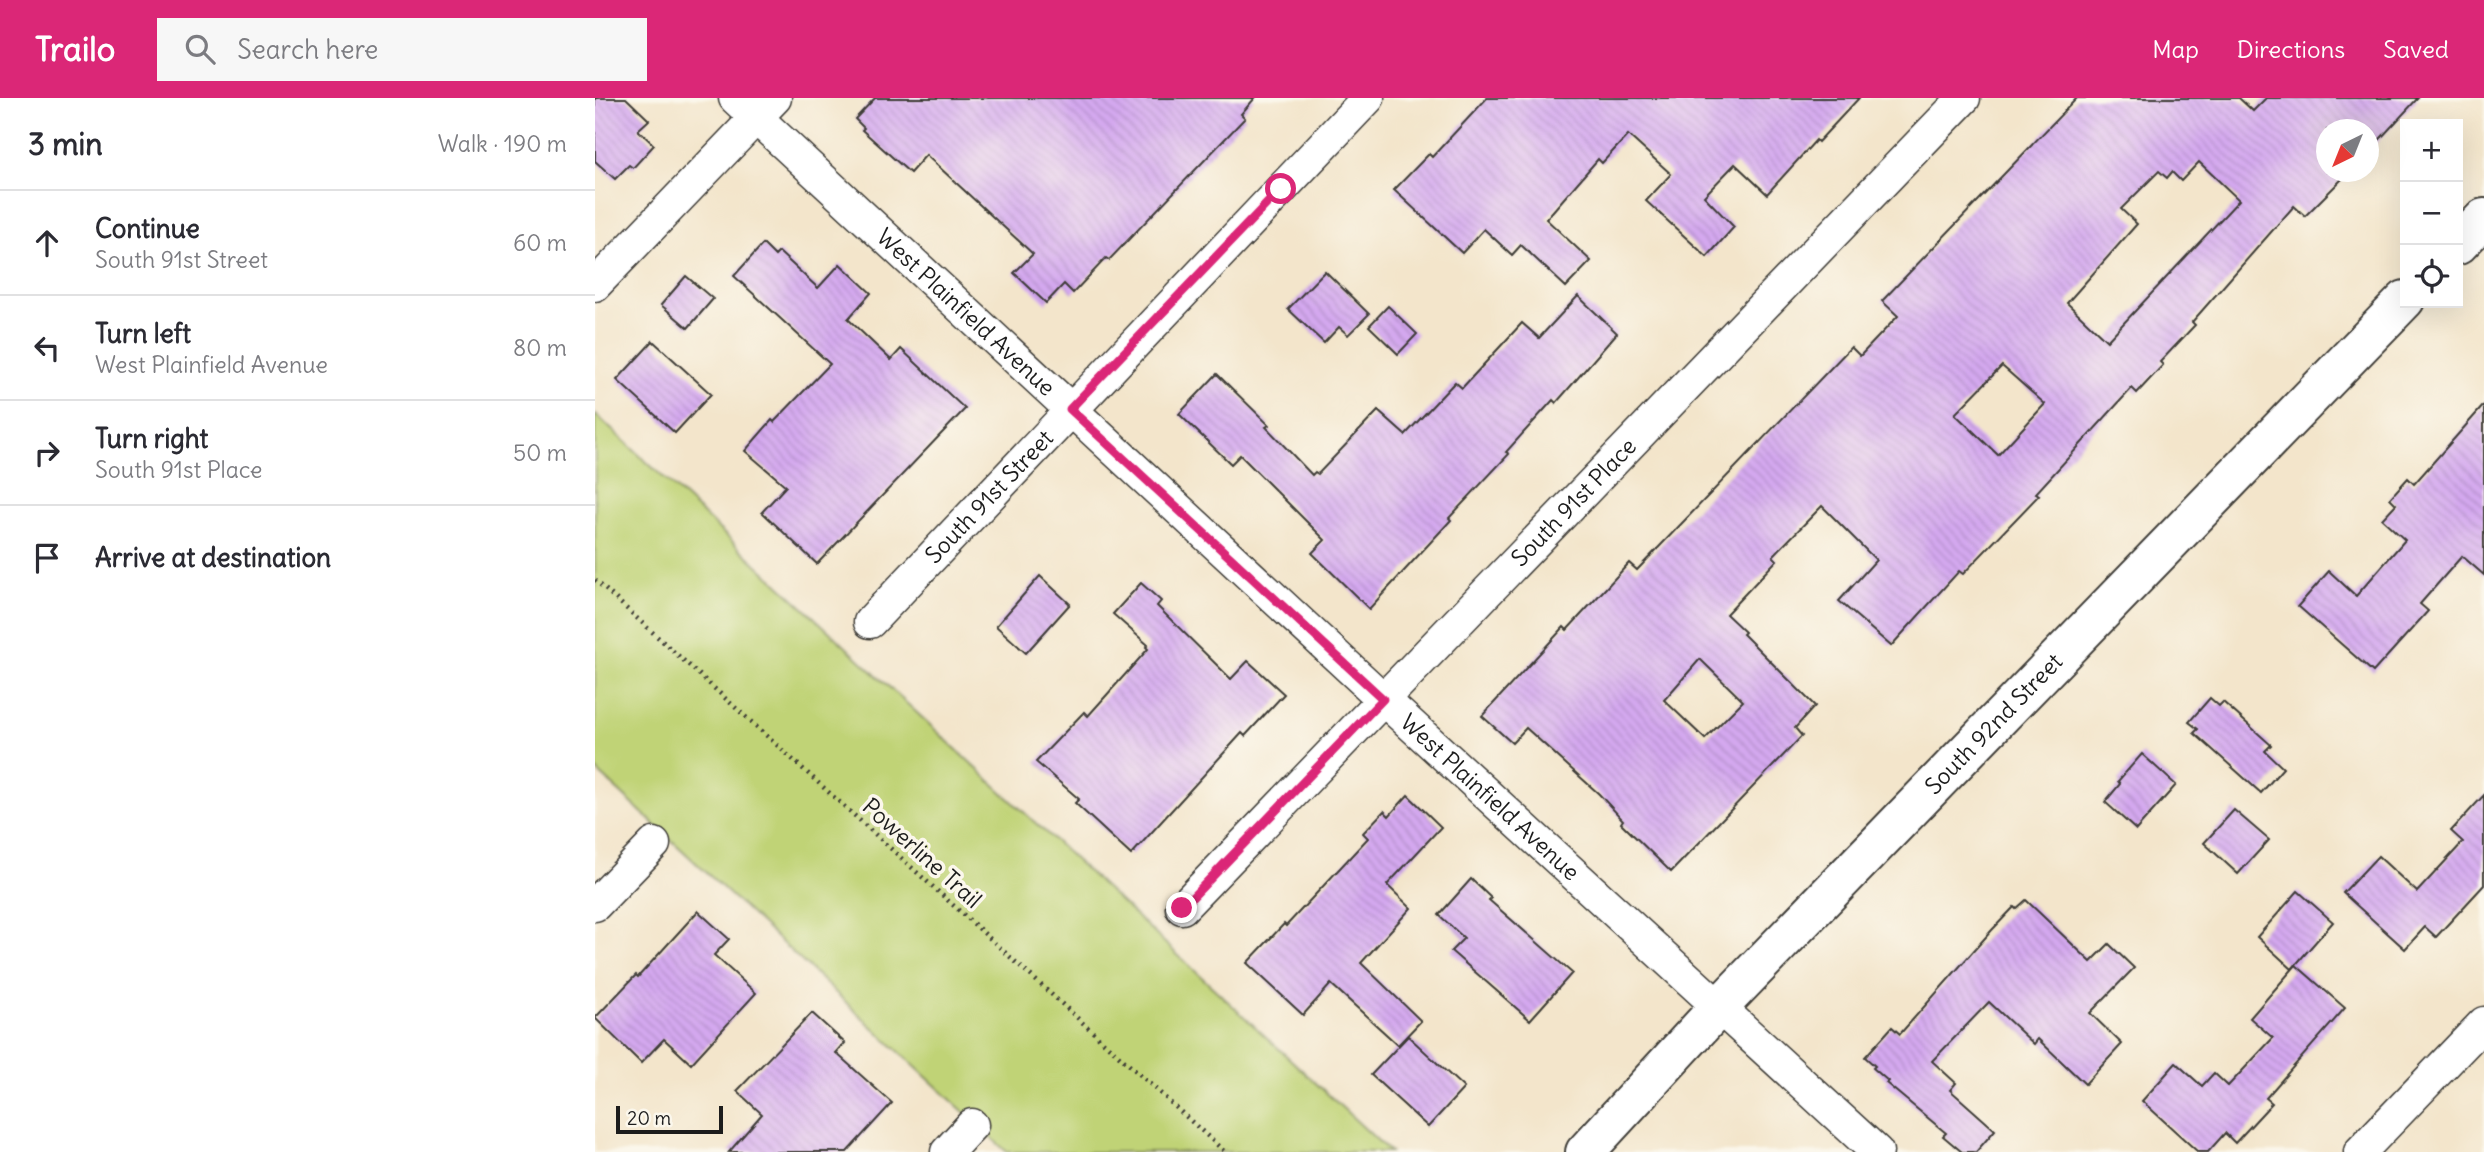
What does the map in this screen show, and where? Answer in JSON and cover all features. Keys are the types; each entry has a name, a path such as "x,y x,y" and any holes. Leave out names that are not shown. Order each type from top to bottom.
{"main road":[{"path":"2459,245 2484,218"},
{"name":"South 92nd Street","path":"1585,1152 1719,1007 2400,305"}],"street":[{"name":"South 91st Street","path":"870,622 1368,98"},
{"name":"South 91st Place","path":"1182,908 1964,98"},
{"name":"West Plainfield Avenue","path":"755,104 1070,409 1877,1152"},
{"path":"595,285 755,104"},
{"path":"595,905 654,844"},
{"path":"2360,1152 2484,1023"},
{"path":"947,1152 972,1125"}],"path":[{"name":"Powerline Trail","path":"595,580 1225,1152"}],"green space":[{"path":"595,414 1390,1152 1007,1152 595,769"}],"building":[{"path":"595,98 626,98 649,120 638,130 654,145 633,168 629,165 615,179 595,161"},
{"path":"875,98 1255,98 1241,114 1245,118 1109,260 1106,258 1073,293 1064,284 1046,303 1014,273 1033,254 926,155 910,173 862,130 864,128 855,119"},
{"path":"1487,98 1859,98 1767,194 1735,164 1704,196 1734,227 1707,257 1646,201 1671,174 1628,135 1602,163 1598,159 1546,219 1591,261 1566,287 1521,245 1512,255 1484,229 1462,253 1394,190 1429,154 1432,157"},
{"path":"2077,98 2239,98 2253,111 2266,98 2418,98 2379,140 2379,119 2316,119 2316,182 2339,182 2305,216 2294,206 2192,322 2195,325 2160,362 2163,365 2137,393 2132,388 2036,493 2039,495 1963,574 1959,571 1891,646 1839,601 1876,560 1822,506 1773,556 1777,560 1726,614 1815,706 1795,728 1802,736 1671,872 1621,823 1623,820 1599,794 1526,728 1512,743 1482,716 1564,627 1567,630 1629,563 1637,570 1851,347 1860,356 1898,316 1882,301","holes":["2199,162 2239,200 2107,341 2067,303 2137,224 2121,209 2159,171 2167,178 2172,172 2181,181","2002,366 2045,404 1998,455 1955,414","1700,659 1743,701 1705,739 1664,700"]},
{"path":"763,244 775,256 779,252 818,288 840,264 871,293 848,319 891,360 901,349 965,409 817,564 762,512 786,486 745,451 772,420 774,422 830,364 734,276"},
{"path":"1325,271 1369,314 1348,335 1339,327 1324,343 1288,309"},
{"path":"686,276 713,299 688,328 661,305"},
{"path":"1578,296 1617,333 1556,403 1553,400 1506,452 1509,454 1369,609 1312,553 1325,540 1240,455 1231,464 1179,414 1217,374 1269,425 1266,427 1312,475 1315,472 1318,474 1378,411 1405,435 1455,382 1462,388 1522,323 1539,338"},
{"path":"1388,306 1417,334 1398,354 1369,326"},
{"path":"653,341 711,394 675,433 617,380"},
{"path":"2484,405 2484,575 2462,556 2420,604 2428,611 2373,672 2298,606 2329,571 2356,596 2405,540 2382,519 2396,504 2390,498 2408,478 2414,484"},
{"path":"1040,576 1070,604 1026,653 996,626"},
{"path":"1141,583 1161,601 1157,606 1231,679 1248,661 1284,694 1245,736 1242,733 1131,855 1075,803 1079,799 1036,762 1084,712 1088,716 1148,649 1148,645 1113,614"},
{"path":"2210,698 2219,706 2223,702 2271,745 2265,751 2283,768 2261,793 2194,733 2198,729 2189,722"},
{"path":"2142,754 2176,785 2136,830 2105,802 2120,784 2118,781"},
{"path":"1408,795 1441,827 1387,885 1411,908 1361,963 1421,1021 1398,1045 1331,984 1303,1015 1247,963 1284,924 1286,926 1368,838 1363,833 1384,811 1389,816"},
{"path":"2484,795 2484,885 2436,937 2425,927 2405,949 2343,893 2378,856 2417,892 2463,842 2451,831"},
{"path":"2234,810 2269,840 2238,874 2204,843"},
{"path":"1471,879 1491,898 1489,900 1572,973 1530,1020 1451,951 1464,938 1439,915"},
{"path":"2298,891 2333,922 2292,969 2257,937"},
{"path":"2026,900 2091,962 2109,944 2134,968 2090,1013 2122,1044 2085,1084 2038,1039 2034,1044 1989,1002 1932,1061 1956,1083 1950,1090 1995,1130 1976,1152 1962,1152 1943,1136 1946,1133 1886,1083 1888,1081 1865,1057 1892,1027 1900,1034 1992,930 2014,907 2016,909"},
{"path":"698,911 729,939 714,955 756,993 691,1064 664,1039 641,1063 595,1018 636,975 638,977"},
{"path":"2296,965 2345,1008 2266,1098 2272,1103 2235,1143 2225,1133 2208,1152 2198,1152 2142,1101 2176,1063 2202,1086 2214,1073 2228,1086 2273,1038 2250,1018"},
{"path":"812,1013 845,1043 836,1053 892,1103 847,1152 729,1152 762,1114 737,1091"},
{"path":"1408,1036 1464,1088 1428,1127 1371,1075"}],"route":[{"path":"1182,908 1383,699 1070,409 1281,189"}]}
